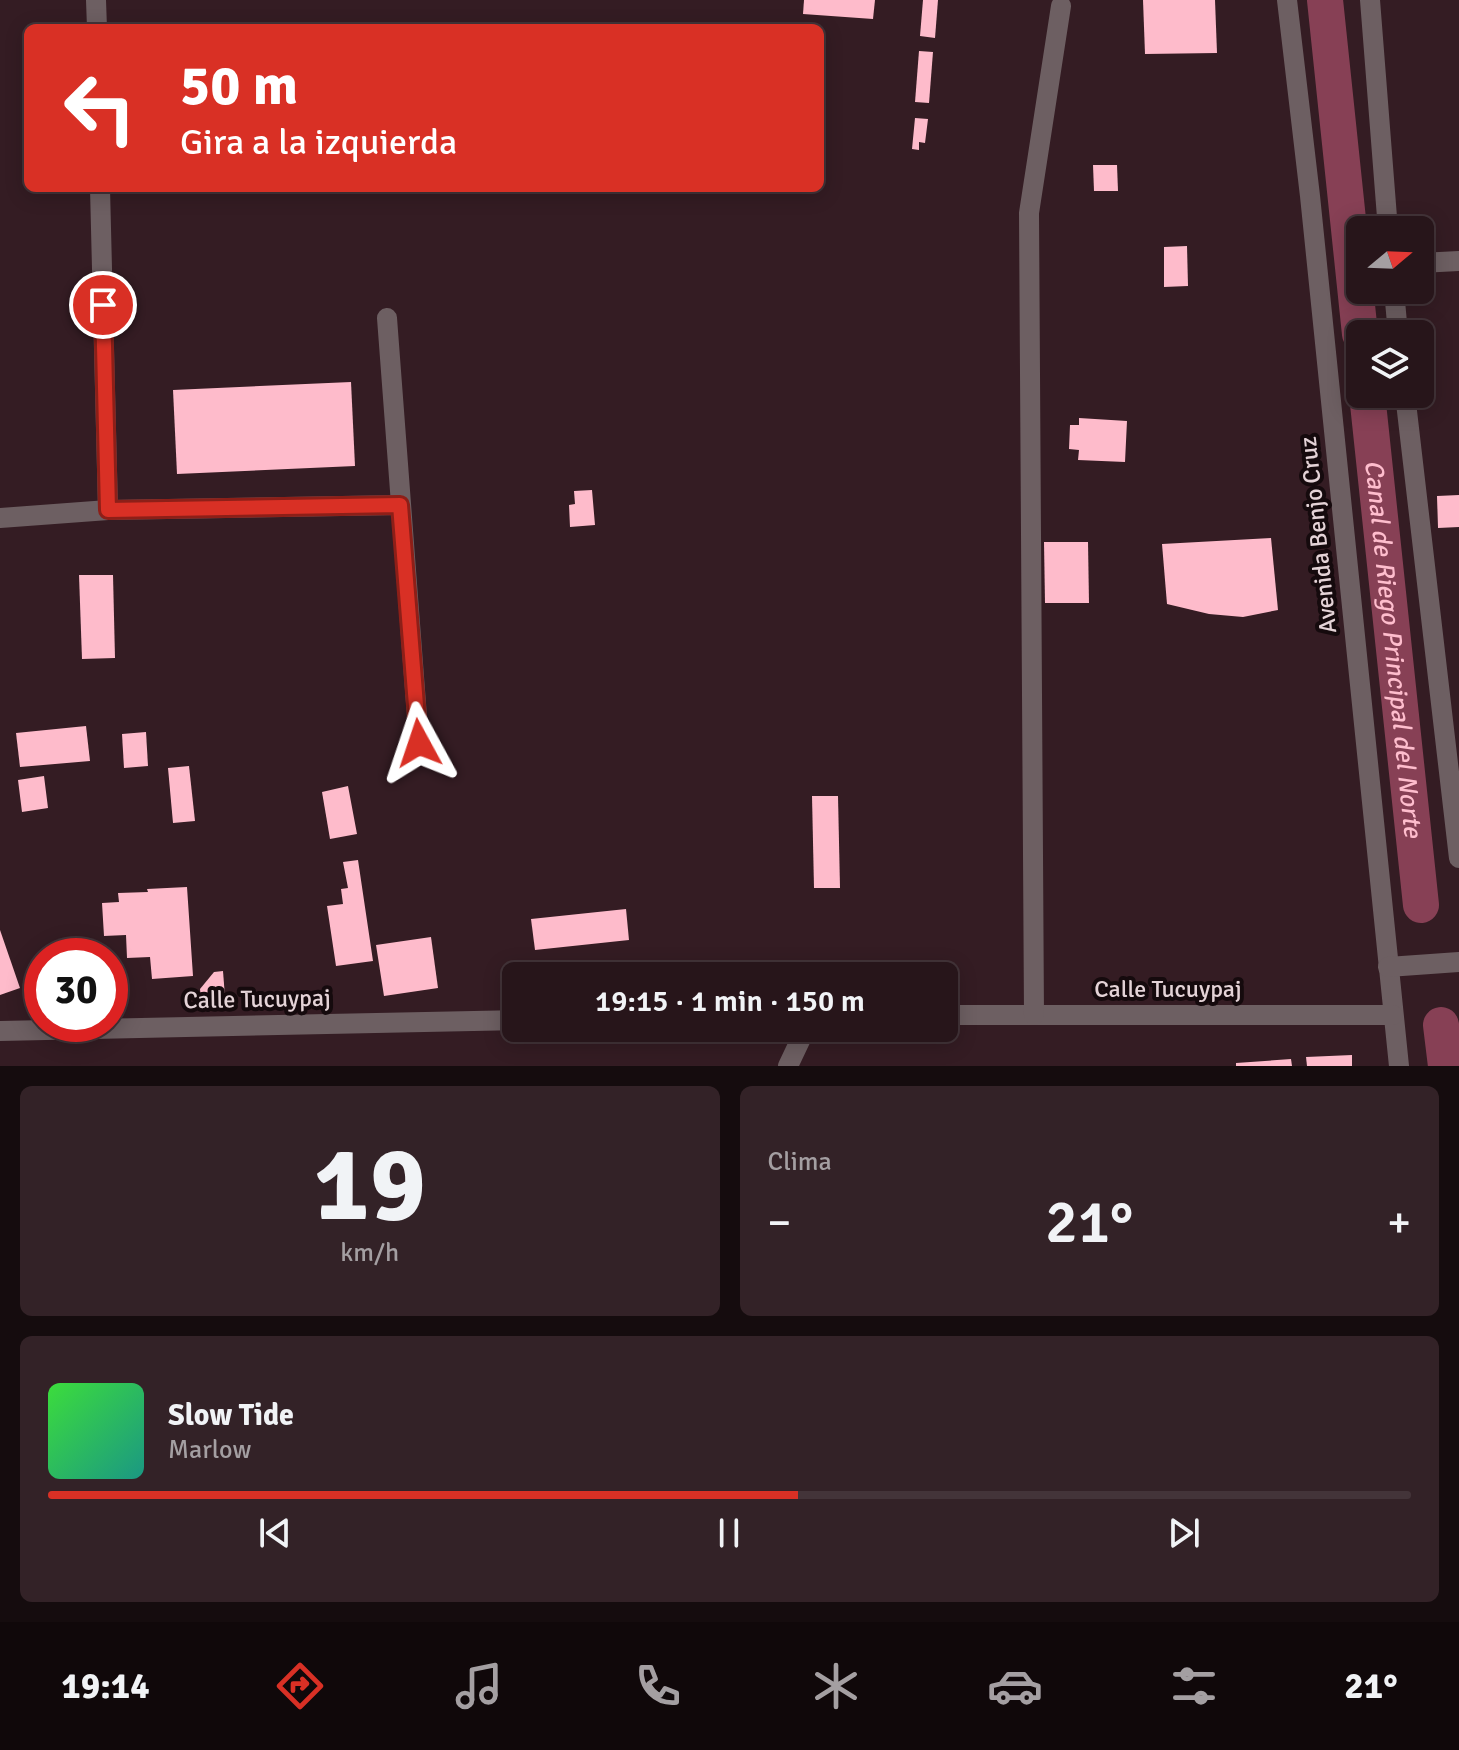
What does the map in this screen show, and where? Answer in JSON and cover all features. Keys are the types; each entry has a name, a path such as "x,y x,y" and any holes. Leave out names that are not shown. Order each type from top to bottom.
{"street":[{"path":"96,0 97,24"},
{"name":"Avenida Benjo Cruz","path":"1287,0 1399,1066"},
{"path":"1370,0 1387,216"},
{"path":"1034,1015 1029,213 1061,6"},
{"path":"100,192 108,510"},
{"path":"1434,262 1459,261"},
{"path":"387,318 419,743"},
{"path":"1407,408 1459,856"},
{"path":"0,518 108,510 400,505"},
{"path":"1388,967 1459,962"},
{"name":"Calle Tucuypaj","path":"958,1015 1393,1015"},
{"name":"Calle Tucuypaj","path":"0,1031 502,1020"},
{"path":"788,1066 799,1042"}],"building":[{"path":"804,0 875,0 873,19 803,14"},
{"path":"923,0 938,0 935,38 920,36"},
{"path":"1143,0 1215,0 1217,53 1145,54"},
{"path":"919,51 933,52 929,103 915,102"},
{"path":"915,118 928,119 925,143 919,142 919,150 912,149"},
{"path":"1093,165 1117,165 1118,191 1094,191"},
{"path":"1187,246 1188,286 1164,287 1164,247"},
{"path":"351,382 355,466 177,474 173,390"},
{"path":"1079,418 1127,421 1125,462 1078,460 1079,450 1069,449 1070,425 1079,425"},
{"path":"592,490 595,525 570,527 569,505 575,504 574,491"},
{"path":"1459,495 1459,527 1438,528 1437,496"},
{"path":"1271,538 1278,610 1243,617 1209,614 1167,604 1162,544"},
{"path":"1044,542 1088,542 1089,603 1045,603"},
{"path":"79,575 113,575 115,658 82,659"},
{"path":"86,726 90,761 20,767 16,733"},
{"path":"146,732 148,766 124,768 122,734"},
{"path":"189,766 195,821 173,823 168,768"},
{"path":"44,776 48,808 22,812 18,780"},
{"path":"348,786 357,834 330,839 322,792"},
{"path":"812,796 838,796 840,888 814,888"},
{"path":"358,860 373,961 336,966 327,906 343,904 341,889 348,888 343,862"},
{"path":"187,887 193,976 152,979 150,957 128,958 126,935 104,936 102,903 119,902 118,893 148,892 147,889"},
{"path":"626,909 629,940 535,950 531,919"},
{"path":"0,930 20,988 0,995"},
{"path":"431,937 438,988 384,996 376,945"},
{"path":"223,971 225,997 201,999 200,989 214,972"},
{"path":"1352,1055 1352,1066 1307,1066 1306,1057"},
{"path":"1291,1059 1292,1066 1236,1066 1236,1063"}],"waterway":[{"name":"Canal de Riego Principal del Norte","path":"1325,0 1359,320"},
{"name":"Canal de Riego Principal del Norte","path":"1368,408 1421,905"},
{"name":"Canal de Riego Principal del Norte","path":"1441,1025 1446,1066"}],"route":[{"path":"103,305 108,510 400,505 419,743"}]}
